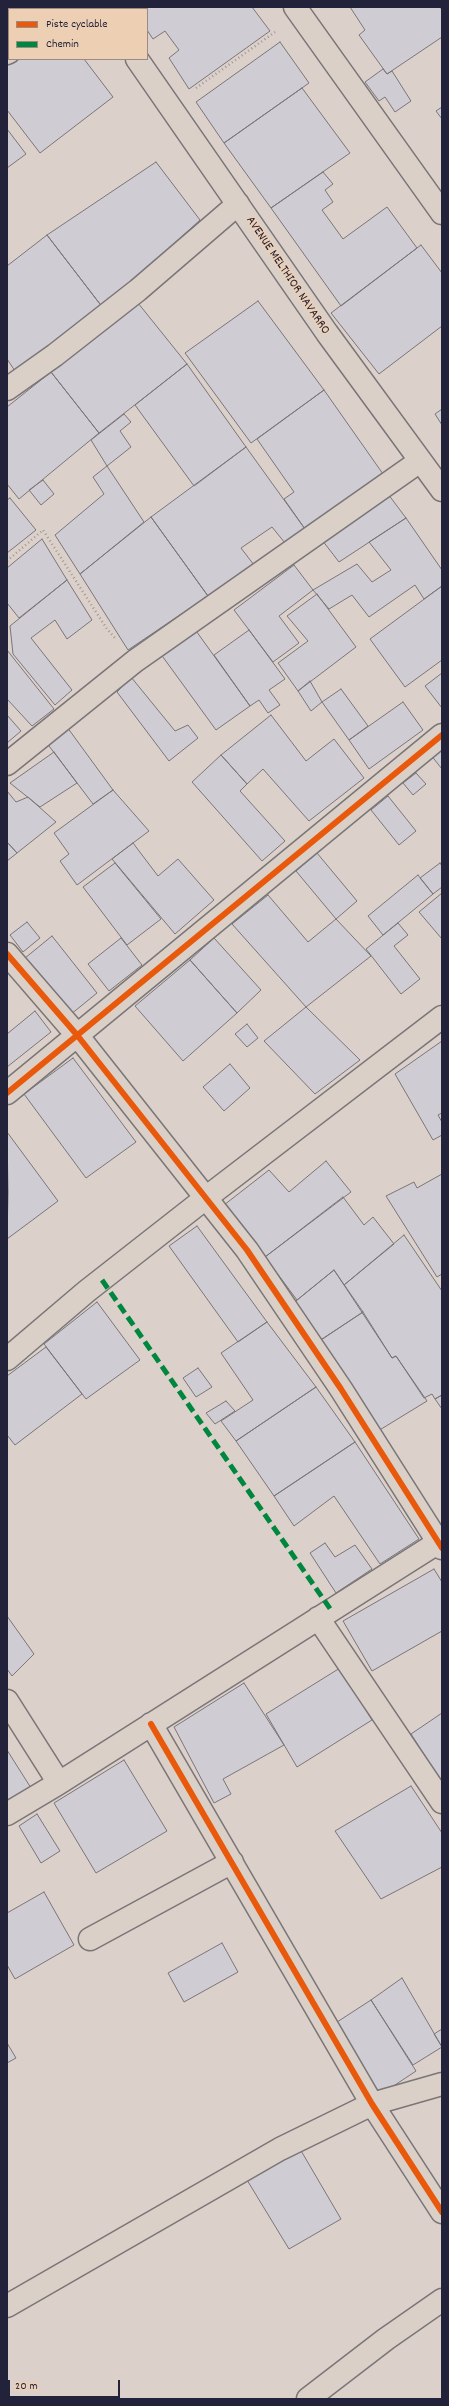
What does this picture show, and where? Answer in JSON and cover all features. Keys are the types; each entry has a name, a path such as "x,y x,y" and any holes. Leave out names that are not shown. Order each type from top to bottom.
{"street":[{"path":"298,11 442,213"},
{"name":"AVENUE MELTHIOR NAVARRO","path":"138,60 327,334 442,490"},
{"path":"7,388 55,355 138,290 238,204"},
{"path":"7,764 135,661 420,461"},
{"path":"7,1093 442,735"},
{"path":"7,954 77,1035 207,1197 247,1250 441,1544 318,1618 59,1783 7,1814"},
{"path":"7,1359 87,1291 442,1017"},
{"path":"318,1618 442,1802"},
{"path":"7,1701 59,1783"},
{"path":"150,1724 372,2104 442,2212"},
{"path":"90,1939 232,1862"},
{"path":"7,2306 280,2149 372,2104 442,2084"},
{"path":"308,2399 386,2339 442,2300"}],"path":[{"path":"170,107 298,11"},
{"path":"7,561 43,530 107,629 135,661"}],"building":[{"path":"7,7 28,7 8,8 7,19"},
{"path":"252,7 270,31 189,89 169,58 179,50 165,31 153,39 148,32 148,8 142,8"},
{"path":"350,7 440,7 442,10 442,37 387,74 359,35 365,30"},
{"path":"280,42 309,83 224,143 196,102"},
{"path":"15,60 85,60 113,97 40,153 7,110 7,66"},
{"path":"383,69 387,74 392,71 411,101 395,112 385,97 379,101 365,82"},
{"path":"302,88 350,153 271,208 224,143"},
{"path":"442,107 442,119 436,111"},
{"path":"7,129 26,154 7,168"},
{"path":"156,162 200,220 103,308 47,235"},
{"path":"323,172 333,184 325,190 333,202 322,210 343,239 387,207 417,248 341,306 271,208"},
{"path":"47,235 103,308 15,371 7,359 7,266"},
{"path":"421,245 442,273 442,326 379,374 331,313"},
{"path":"258,301 324,390 251,443 185,353"},
{"path":"138,303 187,364 99,433 51,372"},
{"path":"187,364 246,447 194,486 135,405"},
{"path":"51,372 99,433 19,499 7,484 7,407"},
{"path":"324,390 383,474 305,529 284,499 294,492 257,439"},
{"path":"442,409 442,425 435,414"},
{"path":"124,414 131,422 120,431 131,447 107,466 91,440"},
{"path":"246,447 305,529 285,543 272,527 241,548 254,565 208,596 151,517"},
{"path":"107,466 144,522 80,574 55,535 104,494 93,477"},
{"path":"43,480 54,494 41,505 29,490"},
{"path":"388,494 406,518 339,562 322,540"},
{"path":"10,498 36,530 7,553 7,500"},
{"path":"151,517 208,596 128,650 80,574"},
{"path":"406,518 442,570 442,586 424,599 415,585 369,617 352,595 329,609 313,590 357,564 372,582 391,570 369,542"},
{"path":"42,539 67,580 19,618 7,603 7,568"},
{"path":"294,565 313,590 279,616 299,643 273,662 234,610"},
{"path":"67,580 92,620 67,639 55,620 31,638 72,690 55,705 13,654 10,626"},
{"path":"442,586 442,660 405,687 370,639"},
{"path":"317,594 356,647 298,691 278,663 308,641 287,616"},
{"path":"194,628 250,706 216,730 160,653"},
{"path":"249,630 285,679 269,690 280,705 268,713 259,700 250,706 214,655"},
{"path":"7,650 54,709 32,726 7,699"},
{"path":"442,673 442,708 425,686"},
{"path":"131,677 175,731 188,725 198,738 169,761 117,692"},
{"path":"310,681 322,702 311,711 298,691"},
{"path":"341,689 368,726 349,740 322,702"},
{"path":"403,702 423,730 369,769 349,740"},
{"path":"7,715 21,731 7,743"},
{"path":"271,715 306,761 334,739 364,778 309,821 263,769 247,784 221,755"},
{"path":"67,727 113,790 93,804 46,742"},
{"path":"442,745 442,769 430,754"},
{"path":"54,752 77,783 40,807 10,783"},
{"path":"221,755 247,784 240,791 285,841 262,861 192,782"},
{"path":"416,773 426,784 413,795 403,783"},
{"path":"113,790 149,831 77,885 60,861 69,854 54,833"},
{"path":"7,791 16,802 28,797 56,822 17,853 7,842"},
{"path":"388,796 416,831 399,845 371,810"},
{"path":"7,842 17,853 7,861"},
{"path":"133,843 158,876 178,859 214,900 175,934 112,859"},
{"path":"317,853 357,901 336,919 296,871"},
{"path":"115,863 161,919 127,945 83,887"},
{"path":"440,863 442,866 442,887 433,894 420,878"},
{"path":"418,875 433,894 383,935 368,916"},
{"path":"442,893 442,939 419,912"},
{"path":"268,895 308,942 336,919 371,956 306,1007 232,924"},
{"path":"27,922 40,938 23,952 10,935"},
{"path":"398,923 408,935 394,946 420,979 401,994 366,949"},
{"path":"52,936 97,993 70,1015 25,958"},
{"path":"121,938 142,965 109,991 88,964"},
{"path":"214,938 261,990 237,1013 190,960"},
{"path":"190,960 237,1013 183,1061 135,1006"},
{"path":"306,1007 360,1060 315,1094 264,1041"},
{"path":"35,1011 51,1032 7,1067 7,1034"},
{"path":"247,1024 258,1038 247,1047 235,1034"},
{"path":"442,1041 442,1113 438,1115 442,1122 442,1135 433,1140 395,1074"},
{"path":"73,1058 136,1142 86,1178 24,1094"},
{"path":"230,1064 250,1088 224,1111 203,1087"},
{"path":"7,1132 58,1201 7,1239 8,1193"},
{"path":"326,1161 351,1192 265,1257 224,1205 269,1170 289,1192"},
{"path":"442,1174 442,1274 437,1277 386,1196 414,1182 417,1188"},
{"path":"343,1197 364,1225 373,1217 394,1244 344,1285 334,1270 297,1300 265,1257"},
{"path":"197,1226 267,1322 238,1342 169,1246"},
{"path":"404,1235 442,1291 442,1395 435,1399 432,1394 424,1398 396,1356 392,1358 344,1285"},
{"path":"334,1270 363,1312 319,1341 291,1305"},
{"path":"97,1302 140,1360 86,1399 44,1344"},
{"path":"363,1312 392,1358 396,1356 427,1401 378,1431 315,1344"},
{"path":"267,1322 316,1387 236,1441 221,1421 253,1400 221,1353"},
{"path":"46,1347 82,1394 15,1445 7,1435 7,1376"},
{"path":"198,1368 212,1387 196,1397 183,1378"},
{"path":"316,1387 355,1442 274,1496 236,1441"},
{"path":"442,1395 442,1409 435,1399"},
{"path":"226,1401 235,1411 215,1424 206,1413"},
{"path":"355,1442 419,1539 380,1564 334,1496 294,1526 274,1496"},
{"path":"325,1543 335,1557 355,1545 372,1569 336,1593 310,1553"},
{"path":"434,1569 442,1582 442,1631 372,1671 343,1621"},
{"path":"7,1616 34,1654 12,1676 7,1669"},
{"path":"340,1668 372,1720 297,1767 266,1714"},
{"path":"244,1683 284,1745 223,1779 231,1794 214,1803 174,1727"},
{"path":"442,1713 442,1783 411,1734"},
{"path":"7,1750 31,1788 7,1802"},
{"path":"124,1760 167,1831 96,1873 54,1803"},
{"path":"411,1786 442,1833 442,1867 381,1899 335,1831"},
{"path":"37,1814 60,1851 41,1863 19,1826"},
{"path":"44,1892 74,1945 15,1979 7,1965 7,1913"},
{"path":"222,1943 238,1972 184,2002 168,1973"},
{"path":"402,1978 442,2047 413,2065 371,2000"},
{"path":"371,2000 416,2071 380,2095 334,2024"},
{"path":"442,2029 442,2047 434,2034"},
{"path":"7,2043 16,2058 7,2063"},
{"path":"300,2149 341,2219 289,2249 247,2180"}],"marked path":[{"path":"102,1280 331,1610"}],"cycle path":[{"path":"7,1093 442,735"},
{"path":"7,954 77,1035 247,1250 341,1389 442,1548"},
{"path":"151,1724 372,2104 442,2212"}]}
